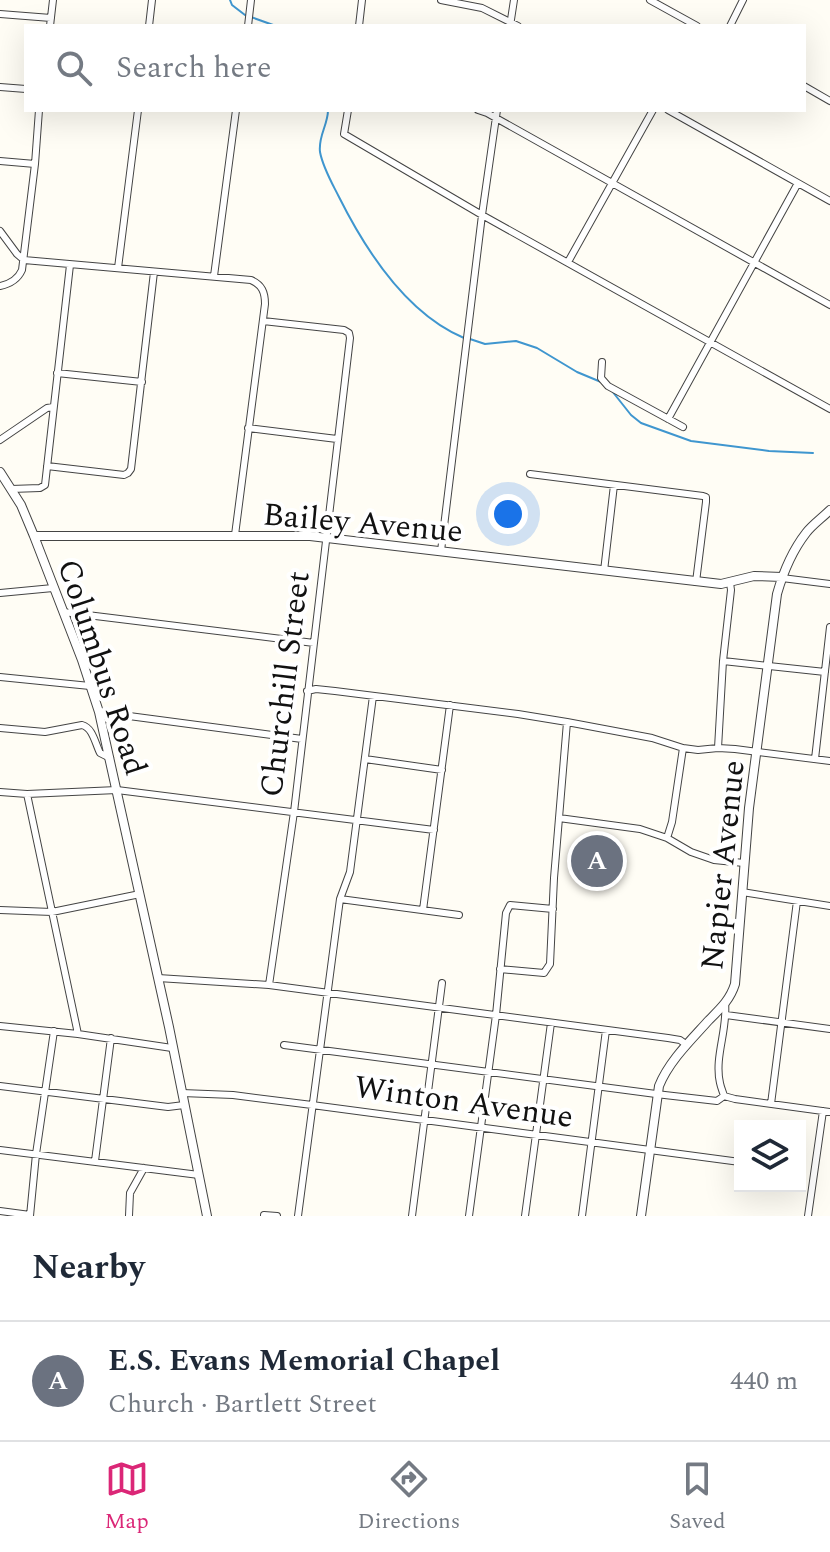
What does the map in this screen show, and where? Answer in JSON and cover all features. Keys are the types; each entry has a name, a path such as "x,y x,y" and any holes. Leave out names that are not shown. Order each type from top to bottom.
{"street":[{"path":"0,14 50,22 53,0"},
{"path":"149,24 152,0"},
{"path":"248,24 251,0"},
{"path":"359,24 362,0"},
{"path":"441,0 482,8 510,24 514,0"},
{"path":"650,0 693,24"},
{"path":"731,24 743,0"},
{"path":"0,87 24,89"},
{"path":"806,87 830,101"},
{"path":"0,286 16,279 24,260 39,112"},
{"path":"118,268 138,112"},
{"path":"214,276 236,112"},
{"path":"348,112 344,134 482,215 830,409"},
{"path":"568,262 652,112"},
{"path":"672,112 830,201"},
{"path":"441,551 497,114 612,183 830,305"},
{"path":"0,161 35,164"},
{"path":"668,419 798,183"},
{"path":"0,231 24,260 214,276 258,283 264,292 263,321 235,535"},
{"path":"11,489 42,488 45,482 70,265"},
{"path":"47,466 112,474 128,473 132,467 154,272"},
{"name":"Churchill Street","path":"263,321 344,330 350,338 294,812 269,985"},
{"path":"602,362 601,378 608,386 683,427"},
{"path":"57,373 142,382"},
{"path":"0,440 53,407"},
{"path":"248,428 337,439"},
{"name":"Columbus Road","path":"0,472 21,505 34,536 99,712 207,1216"},
{"path":"530,474 706,497 696,582"},
{"path":"604,571 614,485"},
{"name":"Napier Avenue","path":"641,1216 656,1094 662,1076 725,1003 735,984 744,863 775,609 790,558 806,533 830,510"},
{"name":"Bailey Avenue","path":"34,536 310,536 696,582 721,584 754,576 782,577"},
{"path":"782,577 830,584"},
{"path":"718,748 730,583"},
{"path":"0,593 53,588"},
{"path":"63,612 314,643"},
{"path":"815,759 830,627"},
{"path":"723,661 825,672"},
{"path":"0,677 90,686"},
{"path":"307,691 316,689 567,722 652,738 683,748 718,748 830,761"},
{"path":"298,1216 326,993 340,899 350,872 373,696"},
{"path":"423,910 450,705"},
{"path":"99,712 302,739"},
{"path":"500,969 544,973 550,964 567,722"},
{"path":"0,728 45,732 86,726 100,753 110,758"},
{"path":"667,838 683,748"},
{"path":"365,759 442,770"},
{"path":"0,792 27,794 117,790 434,830"},
{"path":"27,794 78,1034"},
{"path":"559,818 640,829 714,860 744,863"},
{"path":"742,892 830,906"},
{"path":"0,910 52,912 140,894"},
{"path":"340,899 459,915"},
{"path":"771,1104 797,901"},
{"path":"469,1216 508,907 553,909"},
{"path":"158,978 269,985 668,1038 687,1045"},
{"path":"412,1216 442,983"},
{"path":"724,1096 719,1073 725,1003"},
{"path":"726,1015 830,1029"},
{"path":"525,1216 551,1023"},
{"path":"0,1026 172,1048"},
{"path":"582,1216 606,1030"},
{"path":"0,1211 30,1216 54,1031"},
{"path":"95,1161 111,1038"},
{"path":"284,1045 656,1094 717,1101 724,1096 826,1112 808,1216"},
{"path":"0,1086 168,1107 184,1105"},
{"name":"Winton Avenue","path":"182,1093 233,1095 734,1161"},
{"path":"0,1150 199,1175"},
{"path":"129,1216 130,1193 144,1168"},
{"path":"264,1215 277,1216"}],"waterway":[{"path":"230,0 245,15"},
{"path":"251,17 270,24"},
{"path":"328,112 320,141 321,158 362,238 390,279 407,297 443,327 464,338"},
{"path":"470,339 485,344 516,341 537,348 577,372 601,382"},
{"path":"612,391 641,423 691,441 813,453"}],"place":[{"name":"E.S. Evans Memorial Chapel","path":"597,861"}]}
